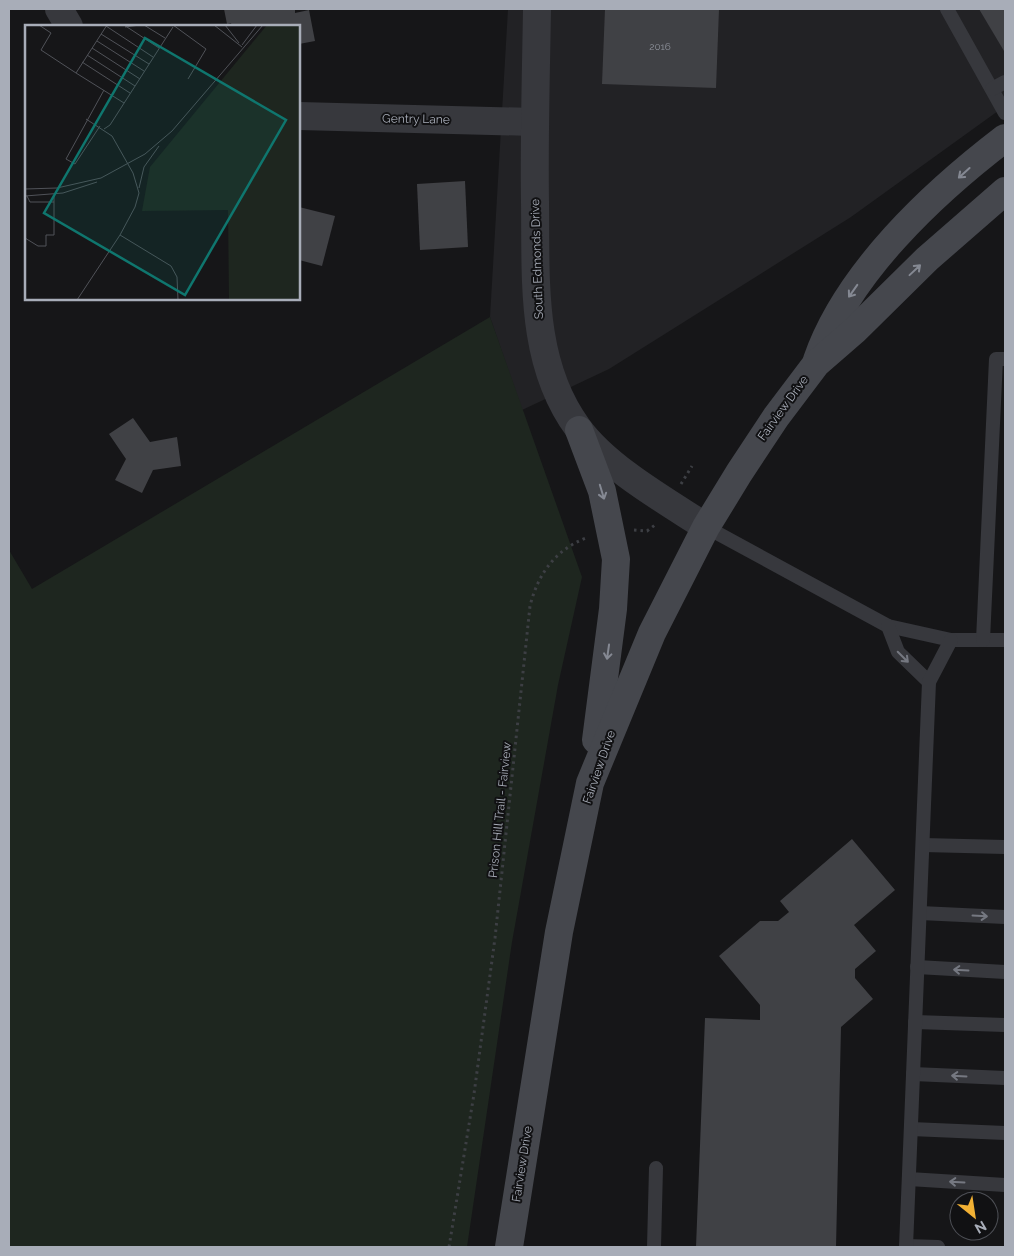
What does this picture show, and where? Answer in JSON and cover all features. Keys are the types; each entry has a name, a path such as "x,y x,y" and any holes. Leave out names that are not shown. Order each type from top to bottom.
{"main road":[{"name":"Fairview Drive","path":"816,364 825,339 840,310 867,271 917,217 1005,138"},
{"name":"Fairview Drive","path":"509,1247 559,932 590,783 649,641 706,527 752,451 816,364 854,331 926,259 1005,191"},
{"path":"579,430 602,492 612,531 616,559 614,609 590,783"}],"street":[{"path":"59,9 69,25"},
{"name":"South Edmonds Drive","path":"538,9 534,122 536,289 540,330 552,378 579,430 616,465 669,504 706,527"},
{"name":"Gentry Lane","path":"300,116 534,122"}],"lane":[{"path":"947,9 1005,113"},
{"path":"992,89 1005,82"},
{"path":"983,640 996,359 1005,359"},
{"path":"706,527 888,626 951,640 1005,640"},
{"path":"888,626 898,652 929,682"},
{"path":"938,1247 906,1246 929,682 951,640"},
{"path":"923,845 1005,847"},
{"path":"920,913 1005,917"},
{"path":"917,967 1005,972"},
{"path":"915,1022 1005,1025"},
{"path":"913,1074 1005,1078"},
{"path":"911,1129 1005,1133"},
{"path":"654,1247 656,1168"},
{"path":"909,1179 1005,1185"}],"path":[{"name":"Prison Hill Trail - Fairview","path":"449,1247 474,1094 495,938 530,606 539,578 557,555 583,539 612,531 647,531 656,525 692,466"}],"shaded area":[{"path":"508,9 1005,9 1005,106 851,217 609,369 522,410 490,317"},
{"path":"490,317 582,577 558,685 512,942 467,1247 9,1247 9,550 32,589"}],"building":[{"path":"224,9 295,9 295,13 309,10 315,41 300,44 300,25 227,24"},
{"path":"605,9 719,9 716,88 602,84"},
{"path":"979,9 1005,9 1005,51 1004,51"},
{"path":"465,181 468,247 420,250 417,184"},
{"path":"300,207 335,216 322,266 300,260"},
{"path":"133,418 150,442 177,437 181,466 153,470 142,493 115,480 126,459 109,434"},
{"path":"852,839 895,890 854,925 876,951 855,969 855,978 873,999 841,1027 836,1247 696,1247 705,1018 760,1020 760,1005 719,956 760,921 778,921 789,912 780,901"}]}
